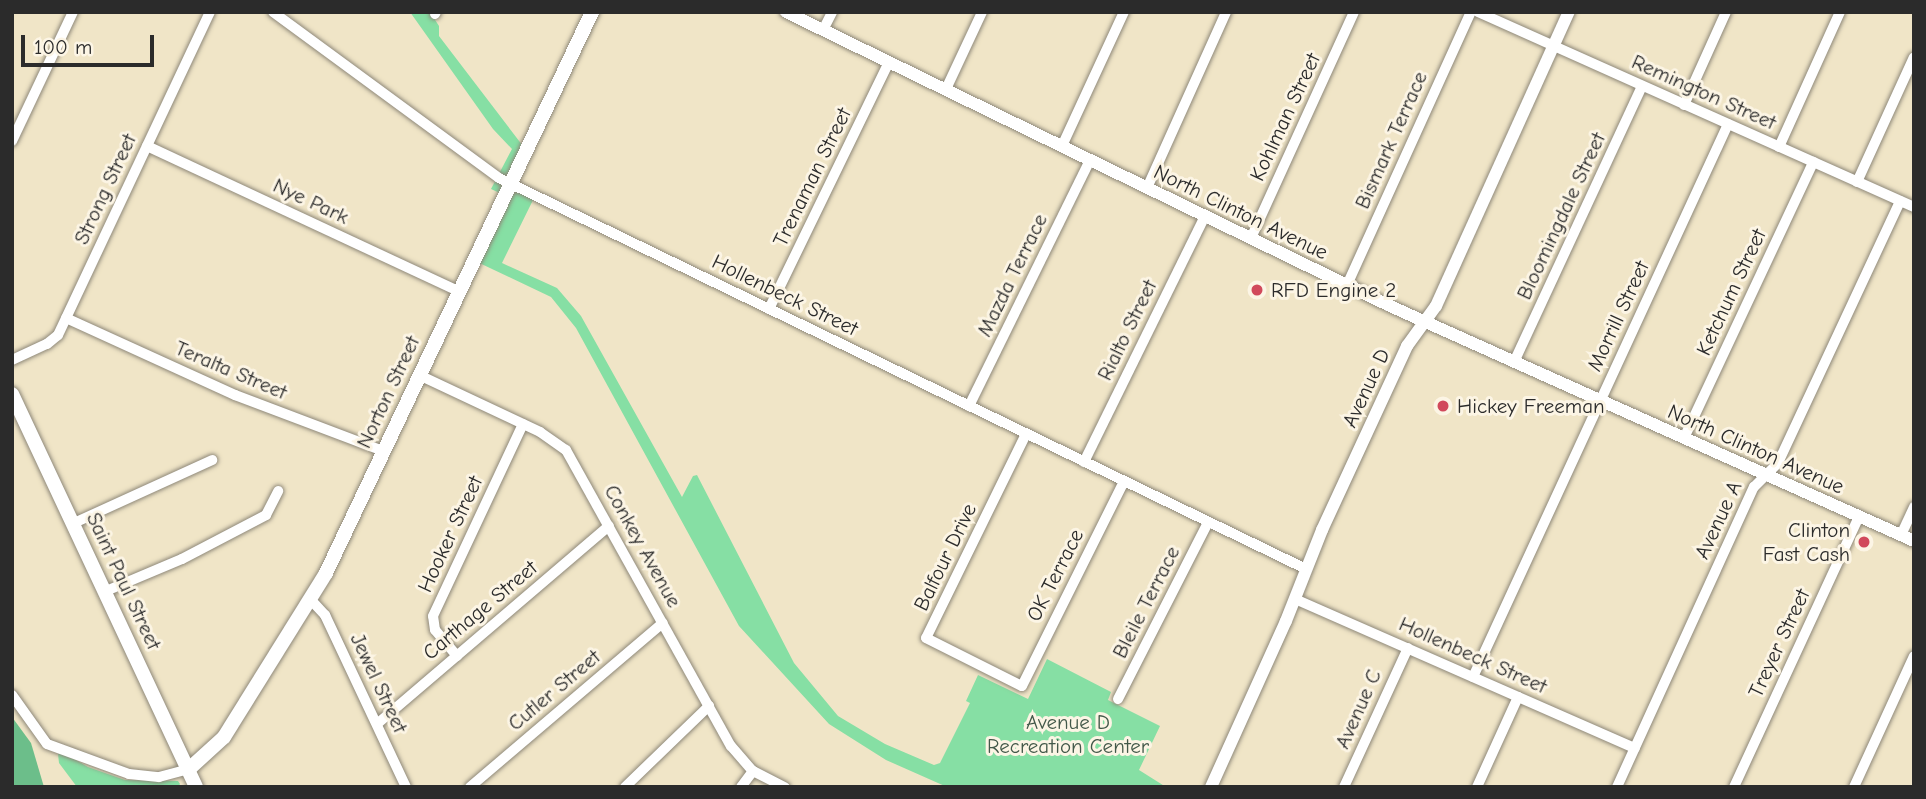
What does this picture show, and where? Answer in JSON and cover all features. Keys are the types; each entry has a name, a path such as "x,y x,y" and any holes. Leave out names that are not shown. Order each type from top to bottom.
{"main road":[{"name":"Norton Street","path":"189,769 225,737 311,600 592,12"},
{"name":"Saint Paul Street","path":"12,394 196,787"}],"street":[{"path":"12,141 73,12"},
{"name":"Strong Street","path":"12,360 52,341 66,318 210,12"},
{"name":"Hollenbeck Street","path":"273,12 483,169 1307,569"},
{"name":"North Clinton Avenue","path":"786,12 1347,285 1914,541"},
{"path":"823,30 832,12"},
{"path":"946,89 982,12"},
{"path":"1062,146 1124,12"},
{"path":"1147,188 1226,12"},
{"name":"Kohlman Street","path":"1251,238 1354,12"},
{"name":"Bismark Terrace","path":"1347,285 1471,12"},
{"name":"Remington Street","path":"1478,12 1914,207"},
{"name":"Avenue D","path":"1211,787 1410,340 1436,306 1569,12"},
{"path":"1684,105 1726,12"},
{"path":"1779,147 1840,12"},
{"path":"1857,182 1914,57"},
{"name":"Trenaman Street","path":"769,309 890,62"},
{"name":"Bloomingdale Street","path":"1514,362 1642,86"},
{"name":"Morrill Street","path":"1474,677 1728,124"},
{"name":"Nye Park","path":"147,146 458,291"},
{"name":"Mazda Terrace","path":"969,406 1090,160"},
{"name":"Ketchum Street","path":"1684,438 1813,162"},
{"name":"Avenue A","path":"1617,787 1754,487 1778,463 1900,201"},
{"name":"Rialto Street","path":"1084,462 1205,216"},
{"name":"Teralta Street","path":"66,318 235,395 383,451"},
{"name":"Conkey Avenue","path":"419,375 548,436 571,456 735,752 753,771 785,787"},
{"name":"Hooker Street","path":"457,656 435,630 432,620 523,424"},
{"name":"Balfour Drive","path":"1022,686 926,638 1026,434"},
{"path":"74,523 212,460"},
{"name":"OK Terrace","path":"1022,686 1124,481"},
{"path":"106,591 182,559 266,515 278,491"},
{"path":"1901,535 1914,507"},
{"name":"Treyer Street","path":"1734,787 1859,516"},
{"name":"Bleile Terrace","path":"1118,699 1208,522"},
{"name":"Carthage Street","path":"377,724 609,526"},
{"name":"Hollenbeck Street","path":"1296,598 1634,748"},
{"name":"Jewel Street","path":"311,600 325,615 406,787"},
{"name":"Cutler Street","path":"470,787 663,623"},
{"name":"Avenue C","path":"1344,787 1408,648"},
{"path":"1854,787 1914,656"},
{"path":"12,695 47,744 129,774 159,778 189,769"},
{"path":"1476,787 1518,697"},
{"path":"625,787 709,706"},
{"path":"741,787 753,771"}],"green space":[{"name":"Avenue D Recreation Center","path":"410,12 430,12 439,26 439,36 526,150 510,183 535,196 502,263 557,288 581,316 682,497 693,476 697,475 794,663 838,716 885,744 934,765 940,763 970,703 966,701 978,675 1028,699 1047,659 1111,692 1108,700 1160,726 1139,770 1166,787 947,787 886,760 829,724 739,626 576,328 551,297 473,260 504,195 491,189 512,149 493,129"},
{"path":"12,717 31,743 44,787 12,787"},
{"path":"64,753 88,767 125,780 178,781 180,784 178,787 77,787 59,763 58,754"}],"place":[{"name":"RFD Engine 2","path":"1257,290"},
{"name":"Hickey Freeman","path":"1443,406"},
{"name":"Clinton Fast Cash","path":"1864,542"}]}
